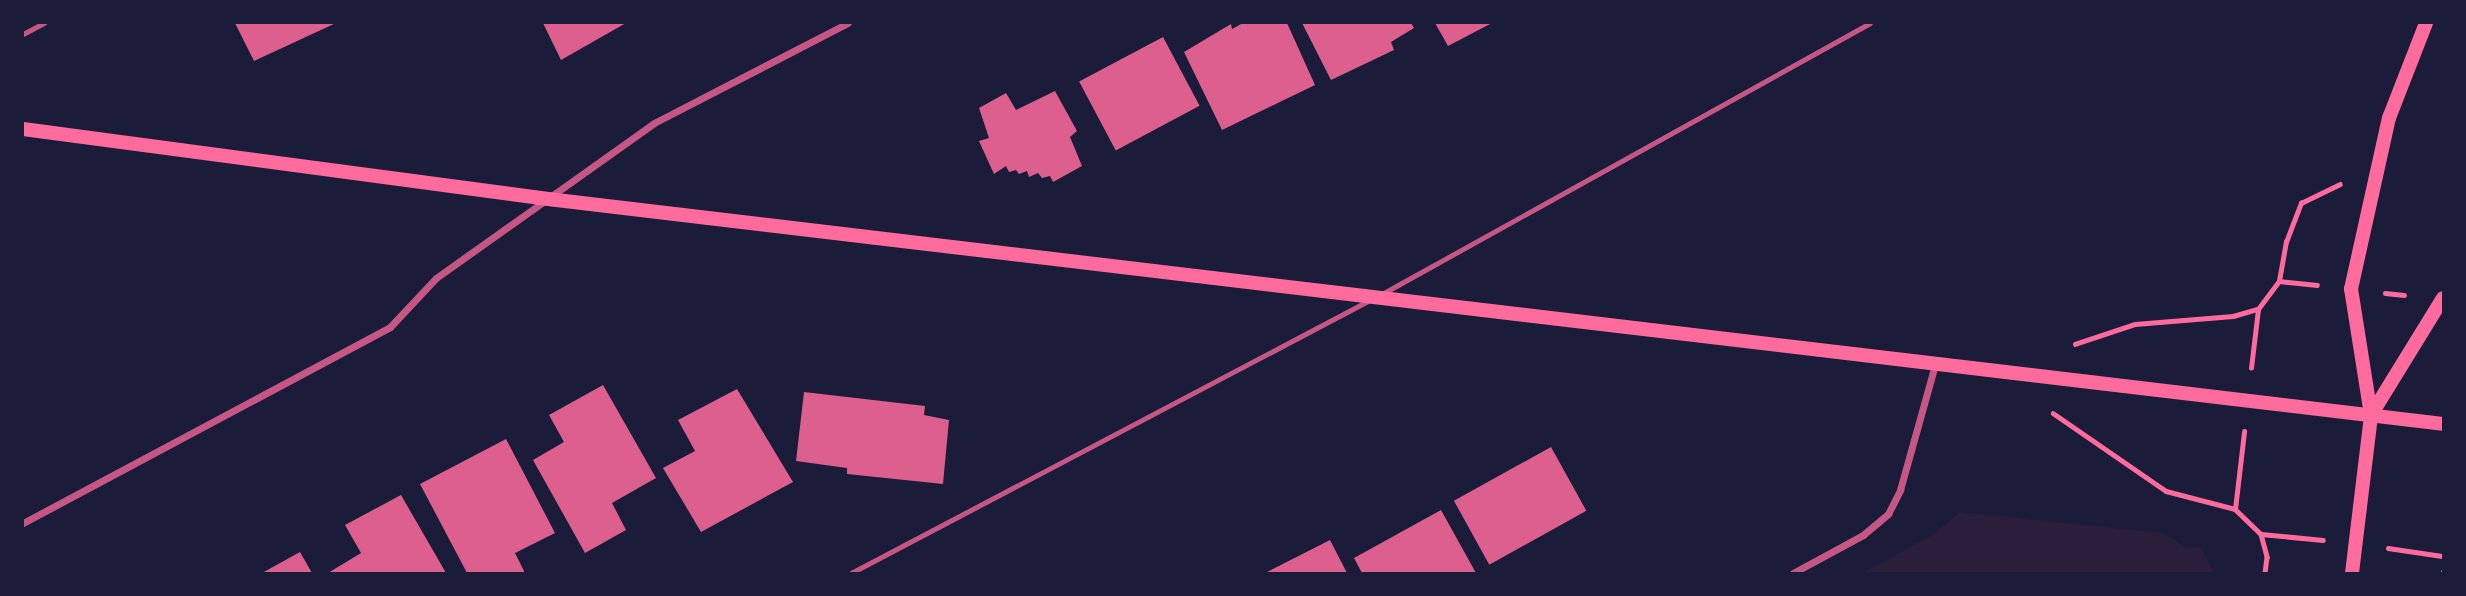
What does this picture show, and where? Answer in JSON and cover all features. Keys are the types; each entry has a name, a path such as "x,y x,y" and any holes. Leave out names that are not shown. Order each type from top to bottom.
{"main road":[{"path":"2352,573 2371,415 2351,289 2389,118 2426,23"},
{"path":"23,129 548,199 2443,424"},
{"path":"2371,415 2443,299"}],"street":[{"path":"23,523 390,327 436,278 654,123 848,23"},
{"path":"1793,573 1863,536 1888,514 1900,490 1935,365"}],"lane":[{"path":"23,34 44,23"},
{"path":"851,573 1375,298 1870,23"}],"path":[{"path":"2071,346 2135,324 2220,318 2258,309 2279,281 2286,242 2301,203 2377,166"},
{"path":"2051,412 2166,491 2235,509 2262,534 2267,557 2265,573"}],"shaded area":[{"path":"1960,512 2162,533 2187,548 2201,547 2214,573 1863,573 1934,534"}],"building":[{"path":"235,23 336,23 254,61"},
{"path":"543,23 626,23 561,60"},
{"path":"1243,23 1287,23 1315,85 1222,130 1184,52 1231,24 1232,29"},
{"path":"1302,23 1411,23 1414,28 1391,42 1394,50 1331,80"},
{"path":"1435,23 1492,23 1448,46"},
{"path":"1163,37 1200,106 1116,150 1079,82"},
{"path":"1055,91 1077,131 1070,137 1082,166 1053,182 1050,176 1042,178 1038,173 1029,177 1027,171 1019,174 1016,170 1009,172 1006,166 994,174 979,141 989,138 979,108 1006,93 1016,110"},
{"path":"603,385 656,478 612,503 626,530 585,553 533,460 564,442 549,415"},
{"path":"737,389 793,482 701,532 663,468 695,451 678,420"},
{"path":"804,392 925,406 924,415 949,420 943,484 847,474 847,468 796,461"},
{"path":"506,439 555,533 515,553 525,573 467,573 420,484"},
{"path":"1551,447 1586,511 1489,565 1454,501"},
{"path":"401,495 446,573 328,573 361,553 345,525"},
{"path":"1441,510 1476,573 1362,573 1354,558"},
{"path":"1330,540 1347,573 1265,573"},
{"path":"300,552 312,573 262,573"}]}
